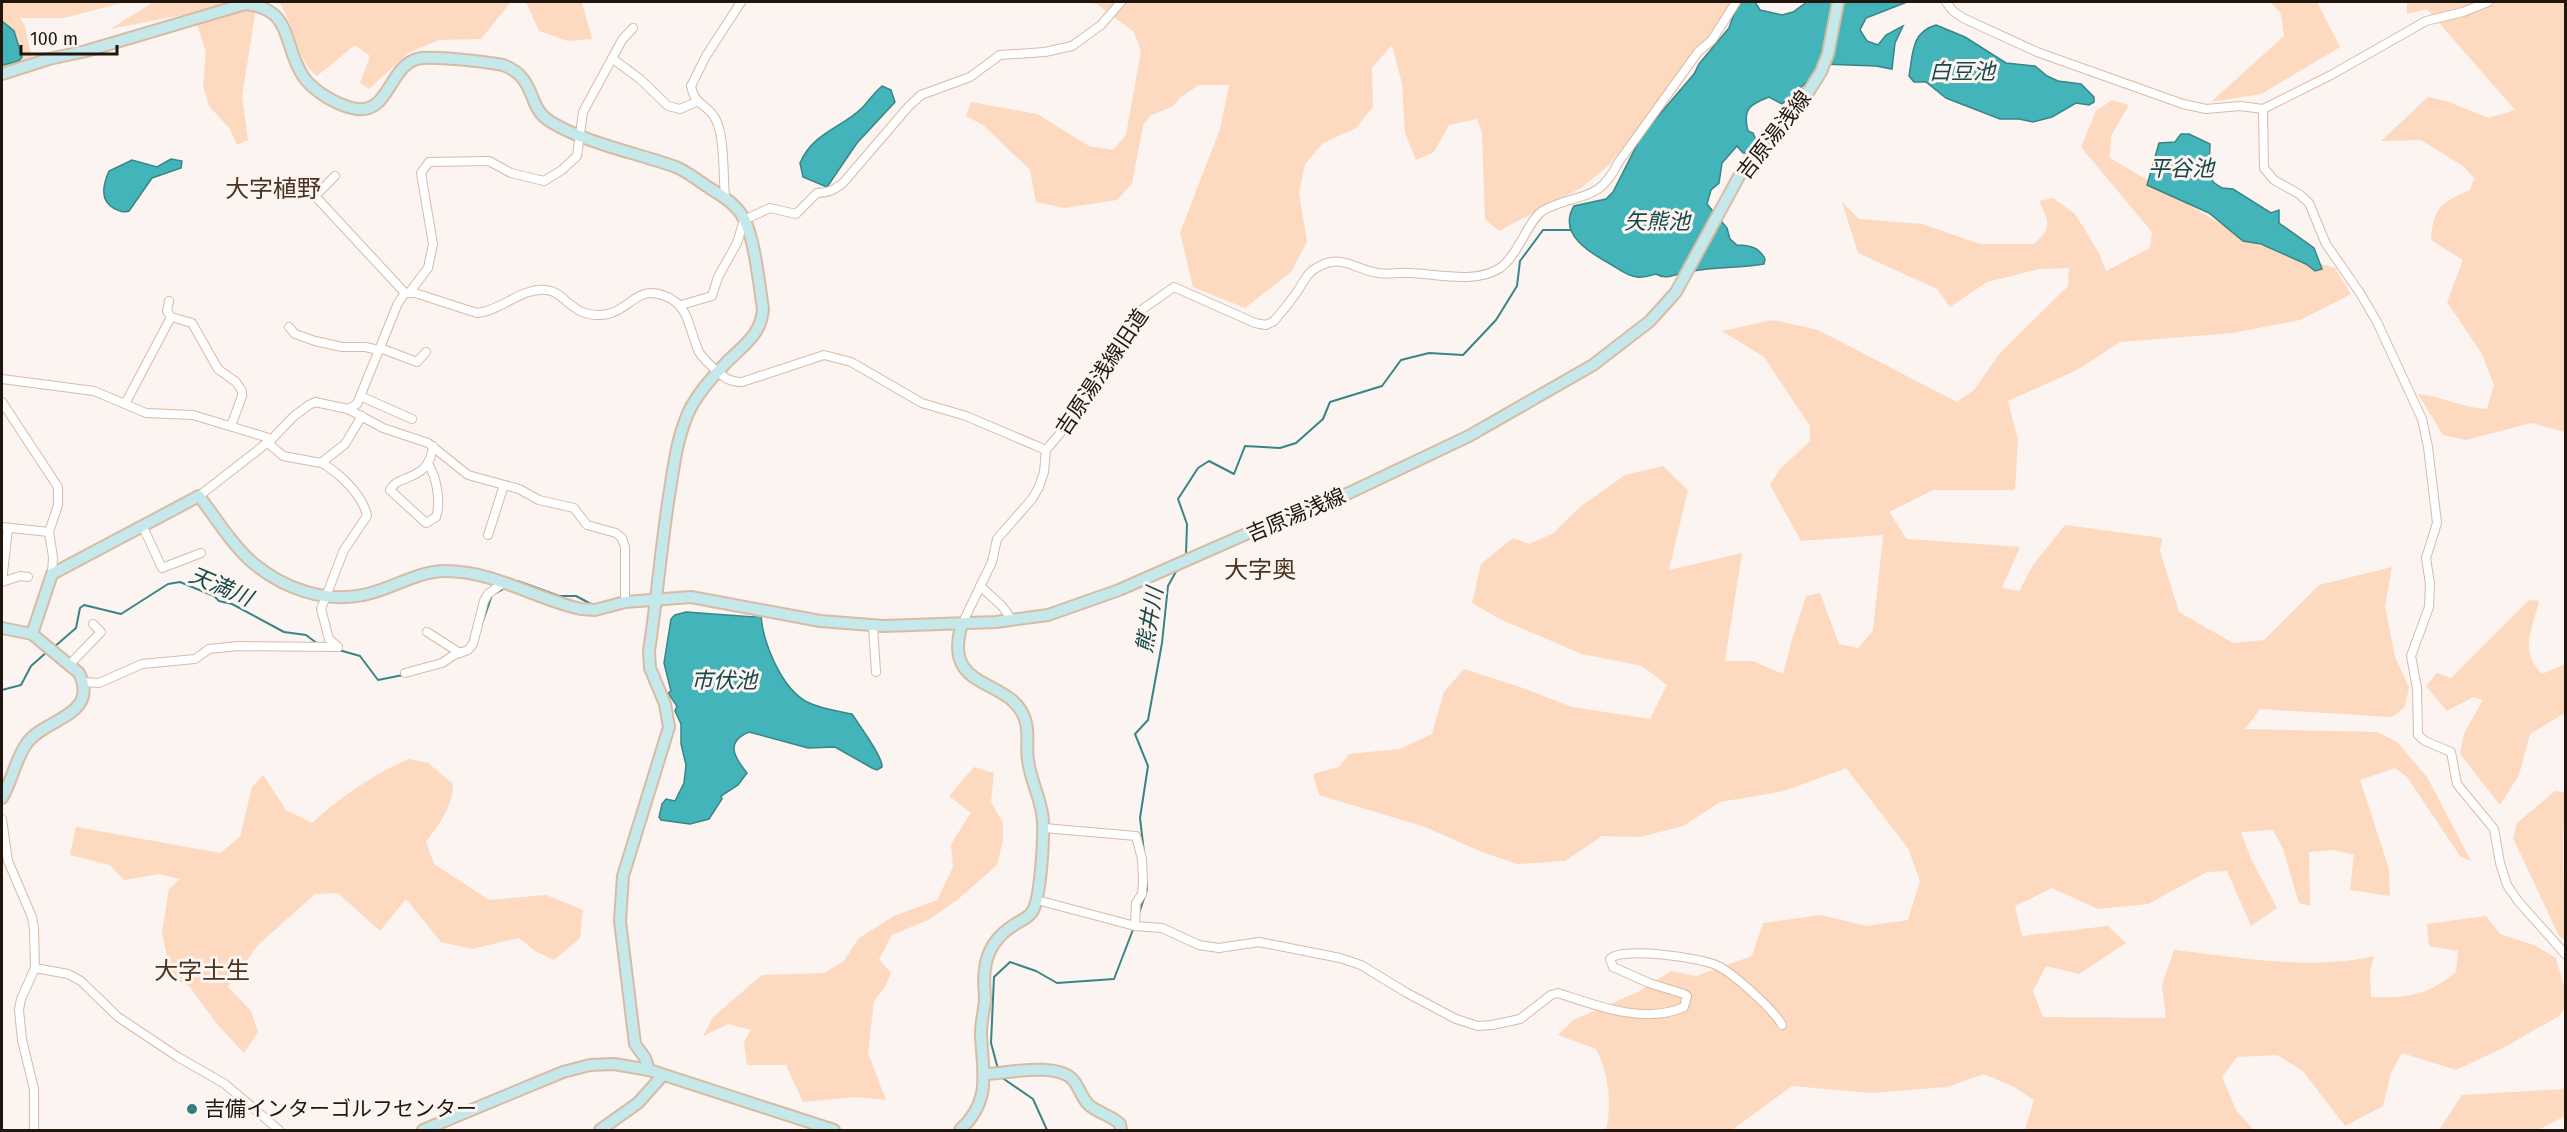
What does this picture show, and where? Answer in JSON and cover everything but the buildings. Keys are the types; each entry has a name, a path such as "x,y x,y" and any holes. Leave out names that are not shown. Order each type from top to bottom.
{"street":[{"path":"725,197 717,123 708,110 696,102 691,86 693,79 741,2"},
{"path":"681,305 712,296 718,278 737,243 744,220 770,208 796,214 810,197 817,193 828,193 843,183 894,122 921,95 970,77 1000,55 1045,52 1072,46 1101,25 1121,2"},
{"name":"吉原湯浅線旧道","path":"962,624 992,562 997,539 1040,487 1046,450 1125,342 1137,313 1174,287 1255,323 1266,325 1274,321 1308,274 1326,263 1335,261 1353,264 1377,273 1437,275 1479,275 1500,268 1523,241 1543,210 1584,197 1610,180 1618,163 1698,52 1712,40 1736,2"},
{"name":"吉原湯浅線","path":"199,496 237,547 253,563 274,578 298,590 325,597 363,595 413,578 444,571 472,574 504,582 581,609 595,610 625,602 691,597 820,621 873,626 962,624 1048,615 1080,605 1278,520 1349,493 1490,424 1593,365 1650,321 1676,292 1743,169 1760,145 1807,94 1821,72 1828,54 1838,2"},
{"path":"1946,2 1963,18 2037,52 2183,104 2205,109 2240,106 2263,109 2331,75 2426,21 2463,12 2488,2"},
{"path":"2,74 245,4 255,5 265,7 281,21 300,71 306,80 324,95 348,107 361,109 378,103 399,73 414,60 425,58 494,63 509,67 522,76 539,111 549,122 678,168 725,197 744,220 749,233 761,301 761,323 750,340 718,371 693,405 679,437 663,531 657,599 649,651 650,668 665,704 669,727 623,876 620,921 634,1044 645,1058 649,1070"},
{"path":"348,409 355,406 360,396 398,303 428,267 433,244 428,226 422,173 429,162 489,161 510,173 544,181 562,170 577,156 583,112 602,74 613,59 622,40 633,28"},
{"path":"613,59 640,79 668,106 680,109 696,102"},
{"path":"2263,109 2264,168 2274,180 2299,194 2308,203 2326,244 2377,322 2424,426 2438,523 2426,558 2430,584 2428,607 2411,656 2417,688 2418,735 2425,741 2451,752 2457,784 2493,829 2507,885 2565,955"},
{"path":"335,176 315,196 407,293 477,313 488,311 525,295 546,290 552,291 572,308 593,314 616,311 644,293 665,296 681,305 700,353 729,380 742,382 824,355 851,362 922,403 966,416 1046,450"},
{"path":"169,302 167,311 171,317 192,323 218,369 240,387 242,396 231,426"},
{"path":"125,404 171,317"},
{"path":"289,327 295,334 311,340 342,347 380,349 417,362 426,352"},
{"path":"2,379 94,391 146,413 193,415 231,426 270,441 283,456 322,463 335,471 360,501 367,516 344,550 325,597 321,615 329,639 338,647 238,646 209,649 195,659 142,664 99,683 83,682"},
{"path":"360,396 412,419"},
{"path":"2,402 58,487 58,505 49,532 53,557 52,574 32,633"},
{"path":"52,574 199,496 270,441 294,416 315,402 348,409 383,428 433,446 468,474 519,489 539,500 574,508 587,525 616,533 622,538 625,547 625,602"},
{"path":"322,463 345,444 362,416"},
{"path":"428,464 437,483 438,513 426,523 390,490 394,484 413,477 428,464 433,446"},
{"path":"488,535 504,485"},
{"path":"28,577 20,576 2,582 5,527 49,532"},
{"path":"143,527 162,568 201,553"},
{"path":"405,674 434,666 468,650 473,644 488,594 504,582"},
{"path":"980,586 1002,606 1012,620"},
{"path":"70,664 101,633 93,624"},
{"path":"960,1131 975,1110 984,1089 986,1074 981,1029 987,960 994,942 1002,933 1032,912 1037,900 1044,828 1042,812 1027,758 1026,723 1021,711 1008,698 963,669 956,653 962,624"},
{"path":"873,626 876,672"},
{"path":"2,627 32,633 79,674 83,682 84,693 79,706 36,734 25,746 2,798"},
{"path":"427,632 460,653"},
{"path":"2,819 8,861 32,917 35,968 21,999 20,1010 22,1040 34,1089 34,1131"},
{"path":"1044,828 1136,836 1142,859 1143,882 1142,894 1136,903 1135,926"},
{"path":"1037,900 1135,926 1162,928 1200,945 1219,948 1259,942 1340,958 1361,965 1456,1019 1478,1026 1520,1019 1551,995 1558,993 1606,1010 1641,1013 1679,1009 1684,1006 1687,1001 1684,994 1613,967 1610,962 1613,955 1622,952 1664,954 1717,965 1765,1004 1782,1025"},
{"path":"35,968 68,974 81,981 118,1017 178,1058 225,1084 279,1131"},
{"path":"423,1131 563,1072 590,1065 614,1064 649,1070 834,1131"},
{"path":"986,1074 1051,1069 1072,1079 1087,1103 1112,1117 1120,1124 1121,1131"},
{"path":"600,1131 638,1103 663,1075"}],"shaded area":[{"path":"2,2 125,2 64,18 20,18 25,26 32,59 2,70"},
{"path":"154,2 257,2 242,97 248,140 237,145 230,129 209,106 203,86 206,52 193,13 110,29"},
{"path":"279,2 511,2 481,39 439,40 408,53 369,89 360,83 370,56 355,45 317,76 304,61"},
{"path":"526,2 582,2 592,39 568,41 539,31"},
{"path":"1087,2 1733,2 1725,20 1608,166 1581,188 1499,231 1485,219 1482,133 1477,119 1449,125 1434,152 1416,160 1405,133 1402,84 1392,45 1372,68 1373,107 1356,128 1323,143 1305,164 1299,193 1307,242 1291,272 1245,308 1193,287 1180,233 1220,129 1229,85 1199,85 1181,97 1172,107 1151,115 1143,125 1132,184 1117,200 1064,208 1036,202 1030,170 983,125 966,116 971,102 1037,114 1089,146 1113,150 1126,135 1141,51 1134,32 1097,4"},
{"path":"2271,2 2317,2 2340,47 2261,94 2211,102 2284,36 2281,14"},
{"path":"2407,2 2565,2 2565,432 2531,423 2466,440 2443,435 2418,394 2487,409 2494,385 2482,354 2447,302 2463,260 2431,240 2434,220 2440,208 2452,198 2470,190 2474,178 2463,166 2421,140 2381,141 2428,97 2449,102 2488,118 2515,110 2427,9 2407,14"},
{"path":"2112,100 2129,105 2111,136 2110,158 2253,243 2335,268 2351,294 2300,320 2232,333 2120,342 2077,370 2008,401 2018,440 2015,490 1933,490 1889,512 1907,539 2020,547 2002,588 2019,591 2033,565 2065,525 2162,538 2160,551 2179,612 2233,643 2264,640 2319,585 2392,567 2385,606 2395,657 2409,687 2405,707 2392,717 2260,709 2245,729 2377,732 2397,742 2427,777 2471,861 2460,856 2407,777 2395,768 2360,780 2389,869 2390,896 2350,890 2354,855 2333,850 2309,852 2310,906 2299,903 2283,849 2273,830 2241,832 2251,859 2277,908 2251,926 2227,871 2207,872 2148,904 2098,909 2052,888 2015,906 2022,936 2108,926 2126,943 2079,974 2046,966 2033,991 2043,1017 2166,1018 2162,985 2174,950 2301,963 2374,956 2370,972 2371,997 2417,994 2435,986 2456,972 2458,951 2429,946 2427,924 2486,916 2500,934 2534,945 2556,958 2565,990 2565,1008 2559,1016 2505,1047 2456,1070 2402,1053 2391,1073 2383,1106 2345,1126 2302,1070 2277,1055 2237,1057 2222,1077 2236,1110 2254,1130 2025,1130 2034,1100 2014,1087 1984,1074 1947,1087 1871,1093 1792,1086 1732,1130 1606,1130 1609,1110 1608,1089 1604,1069 1596,1049 1558,1035 1573,1020 1638,992 1671,971 1696,976 1752,956 1763,923 1821,915 1866,926 1908,920 1920,881 1908,848 1846,768 1784,791 1720,802 1683,826 1640,837 1602,836 1565,861 1517,864 1482,852 1425,827 1319,795 1313,774 1339,767 1349,754 1400,749 1432,734 1444,692 1464,669 1572,707 1650,719 1667,685 1642,666 1582,654 1500,619 1472,603 1481,564 1513,538 1529,544 1552,534 1580,507 1625,475 1663,466 1688,490 1669,570 1742,553 1725,661 1753,661 1783,674 1806,596 1820,593 1839,644 1858,648 1873,631 1883,535 1801,541 1770,485 1780,469 1810,441 1810,426 1764,357 1722,331 1773,320 1818,330 1957,402 1974,390 2000,353 2068,286 2069,268 2039,269 1987,282 1950,307 1937,289 1858,253 1842,202 1859,219 1922,224 1980,244 2034,244 2044,233 2047,224 2039,201 2053,198 2075,214 2098,251 2106,271 2150,248 2152,232 2081,147 2096,111"},
{"path":"2529,600 2539,601 2529,639 2531,657 2542,674 2565,664 2565,713 2530,734 2519,775 2500,805 2460,754 2464,733 2483,700 2473,697 2447,711 2426,686 2437,673 2451,678"},
{"path":"409,759 428,763 453,784 448,808 426,842 434,864 489,900 546,895 583,910 580,938 554,960 535,951 519,938 472,949 441,942 406,899 380,931 338,893 315,894 258,945 228,987 251,1011 258,1032 244,1053 217,1024 189,986 171,977 162,932 169,889 180,879 159,874 124,880 110,865 70,855 76,827 220,853 240,837 252,787 263,775 286,810 312,823 358,787"},
{"path":"974,767 994,773 991,802 1003,823 1003,840 997,865 956,901 928,920 892,935 879,959 891,973 885,987 874,1001 868,1053 886,1100 855,1097 803,1102 786,1065 747,1065 744,1042 751,1030 728,1024 703,1036 713,1017 762,975 824,973 843,962 859,938 894,916 937,900 953,867 951,844 971,813 949,796"},
{"path":"2555,791 2565,792 2563,848 2565,940 2559,936 2513,838 2517,823"},
{"path":"2565,1089 2565,1116 2538,1130 2439,1130 2462,1095"}],"water":[{"name":"矢熊池","path":"1738,2 1755,2 1760,10 1782,15 1793,12 1807,2 1907,2 1866,18 1860,30 1867,41 1878,45 1886,35 1903,26 1895,43 1892,69 1876,66 1822,64 1808,81 1782,104 1769,97 1757,102 1747,112 1748,131 1753,133 1756,140 1747,153 1743,153 1737,146 1722,163 1719,183 1711,190 1707,204 1727,228 1730,239 1737,245 1757,249 1765,259 1764,264 1703,269 1666,277 1656,274 1642,277 1630,275 1594,255 1578,241 1570,225 1570,216 1574,206 1606,199 1613,192 1642,135 1694,74 1699,64 1729,28"},
{"path":"2,21 14,31 22,57 19,61 3,65 2,65"},
{"name":"白豆池","path":"1936,25 1965,37 2006,63 2035,66 2047,76 2058,81 2081,84 2094,97 2094,102 2089,105 2076,103 2052,117 2033,122 2000,119 1946,98 1926,82 1914,82 1909,76 1918,38 1928,28"},
{"path":"882,86 891,90 895,102 857,143 827,187 803,177 800,163 813,144 855,114"},
{"name":"平谷池","path":"2181,134 2189,134 2210,144 2209,166 2213,182 2222,188 2233,189 2271,213 2279,210 2279,223 2314,248 2322,269 2315,271 2306,264 2261,244 2243,241 2209,213 2147,185 2159,143 2175,142"},
{"path":"171,159 182,161 181,168 152,178 129,211 123,212 106,202 104,187 109,171 132,160 157,167"},
{"name":"市伏池","path":"686,612 754,617 756,613 761,614 769,650 789,686 807,702 829,710 852,714 875,749 882,767 877,770 872,768 835,747 808,748 749,732 741,736 734,745 738,761 747,773 738,785 721,796 722,799 709,819 690,824 661,820 659,817 662,804 666,799 675,801 684,783 686,765 681,744 681,724 675,711 677,706 668,693 671,691 664,663 671,619 675,615"}],"waterway":[{"name":"熊井川","path":"1186,555 1187,524 1178,499 1198,468 1209,461 1234,474 1245,446 1280,448 1296,443 1323,419 1330,402 1382,386 1401,360 1429,353 1463,355 1496,320 1517,286 1520,261 1543,230 1571,230"},
{"name":"熊井川","path":"1144,852 1140,818 1148,766 1135,734 1148,720 1162,643 1168,586 1178,568"},
{"name":"天満川","path":"518,581 559,596 576,596 593,605"},
{"name":"天満川","path":"53,648 76,628 80,608 84,605 121,614 168,584 180,582 214,596 219,601 232,604 284,632 306,635 318,644"},
{"name":"天満川","path":"483,621 492,595 505,588"},
{"name":"天満川","path":"339,650 360,656 378,680 403,675"},
{"name":"天満川","path":"2,690 21,685 31,666 48,651"},
{"name":"熊井川","path":"1139,913 1147,890 1147,881"},
{"name":"熊井川","path":"998,1069 991,1043 994,977 1010,962 1036,971 1057,983 1114,979 1134,927"},
{"name":"熊井川","path":"1001,1077 1033,1099 1047,1130"}],"place":[{"name":"吉備インターゴルフセンター","path":"192,1109"}],"district":[{"name":"大字植野","path":"273,189"},
{"name":"大字奥","path":"1260,570"},
{"name":"大字土生","path":"202,971"}]}
